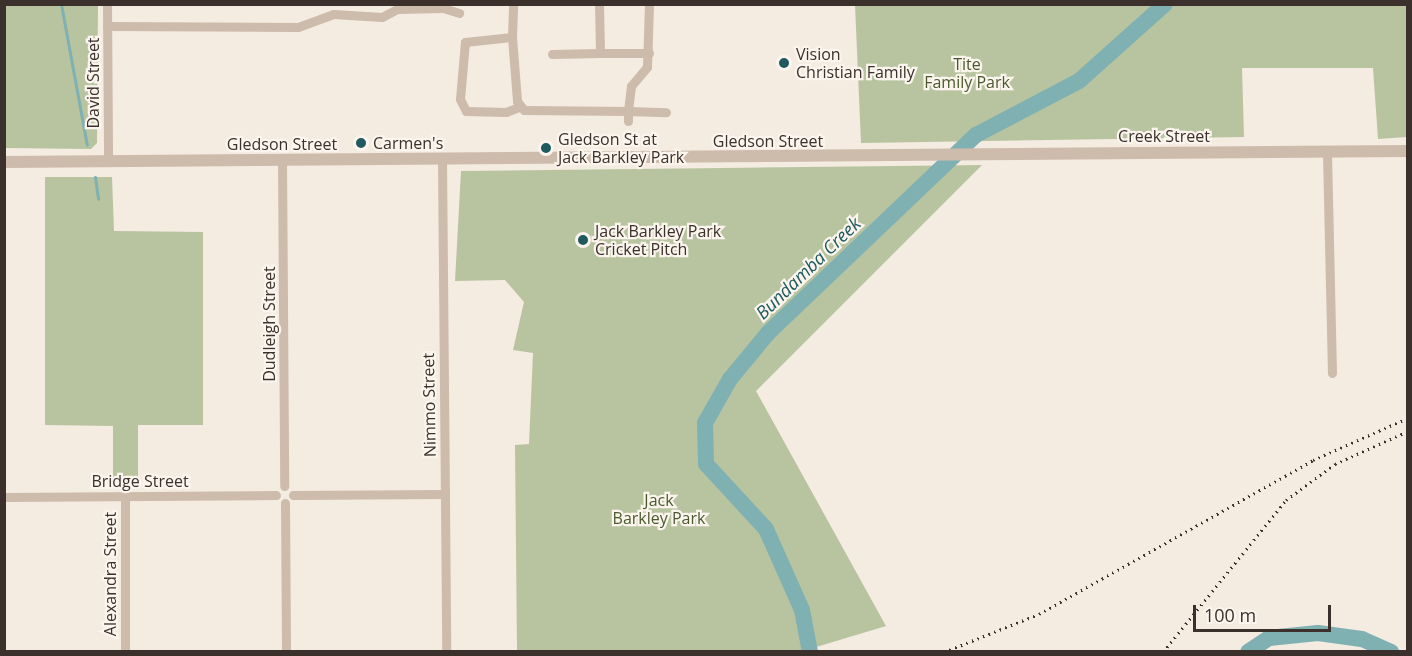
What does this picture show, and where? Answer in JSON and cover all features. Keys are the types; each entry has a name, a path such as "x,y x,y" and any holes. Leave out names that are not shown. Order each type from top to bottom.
{"street":[{"name":"David Street","path":"107,4 108,161"},
{"path":"513,4 512,38 519,107"},
{"path":"599,4 600,53"},
{"path":"628,122 628,93 646,67 649,52 649,4"},
{"path":"107,26 298,27 333,14 382,17 397,9 443,8 459,13"},
{"path":"512,38 471,40 462,46 460,99 472,112 519,107 531,112 666,112"},
{"path":"552,54 649,52"},
{"name":"Creek Street","path":"920,156 1407,151"},
{"path":"1327,153 1332,373"},
{"name":"Gledson Street","path":"4,162 920,156"},
{"name":"Nimmo Street","path":"442,159 446,651"},
{"name":"Dudleigh Street","path":"282,161 284,486"},
{"path":"285,503 276,495 284,486 293,495"},
{"path":"286,651 285,503 293,495 445,494"},
{"name":"Bridge Street","path":"4,496 276,495"},
{"name":"Alexandra Street","path":"125,496 125,651"}],"green space":[{"path":"5,4 98,5 97,143 91,149 5,148"},
{"name":"Tite Family Park","path":"855,5 1407,5 1407,137 1378,139 1373,68 1242,68 1244,137 861,143"},
{"name":"Jack Barkley Park","path":"982,165 756,391 886,626 803,651 517,651 515,445 529,444 533,353 513,350 524,302 505,280 455,281 461,171"},
{"path":"45,177 112,177 114,231 203,232 203,425 138,425 138,482 113,482 113,426 45,425"}],"waterway":[{"path":"61,4 87,145"},
{"name":"Bundamba Creek","path":"810,652 802,610 766,529 706,464 705,423 730,379 768,333 976,135 1079,81 1165,4"},
{"path":"95,177 98,199"},
{"name":"Bundamba Creek","path":"1248,652 1269,638 1318,633 1362,639 1391,652"}],"railway":[{"path":"944,652 1039,614 1313,460 1408,418"},
{"path":"1163,652 1286,500 1335,464 1408,431"}],"place":[{"name":"Vision Christian Family","path":"784,63"},
{"name":"Carmen's","path":"361,143"},
{"name":"Gledson St at Jack Barkley Park","path":"546,148"},
{"name":"Jack Barkley Park Cricket Pitch","path":"583,240"}]}
